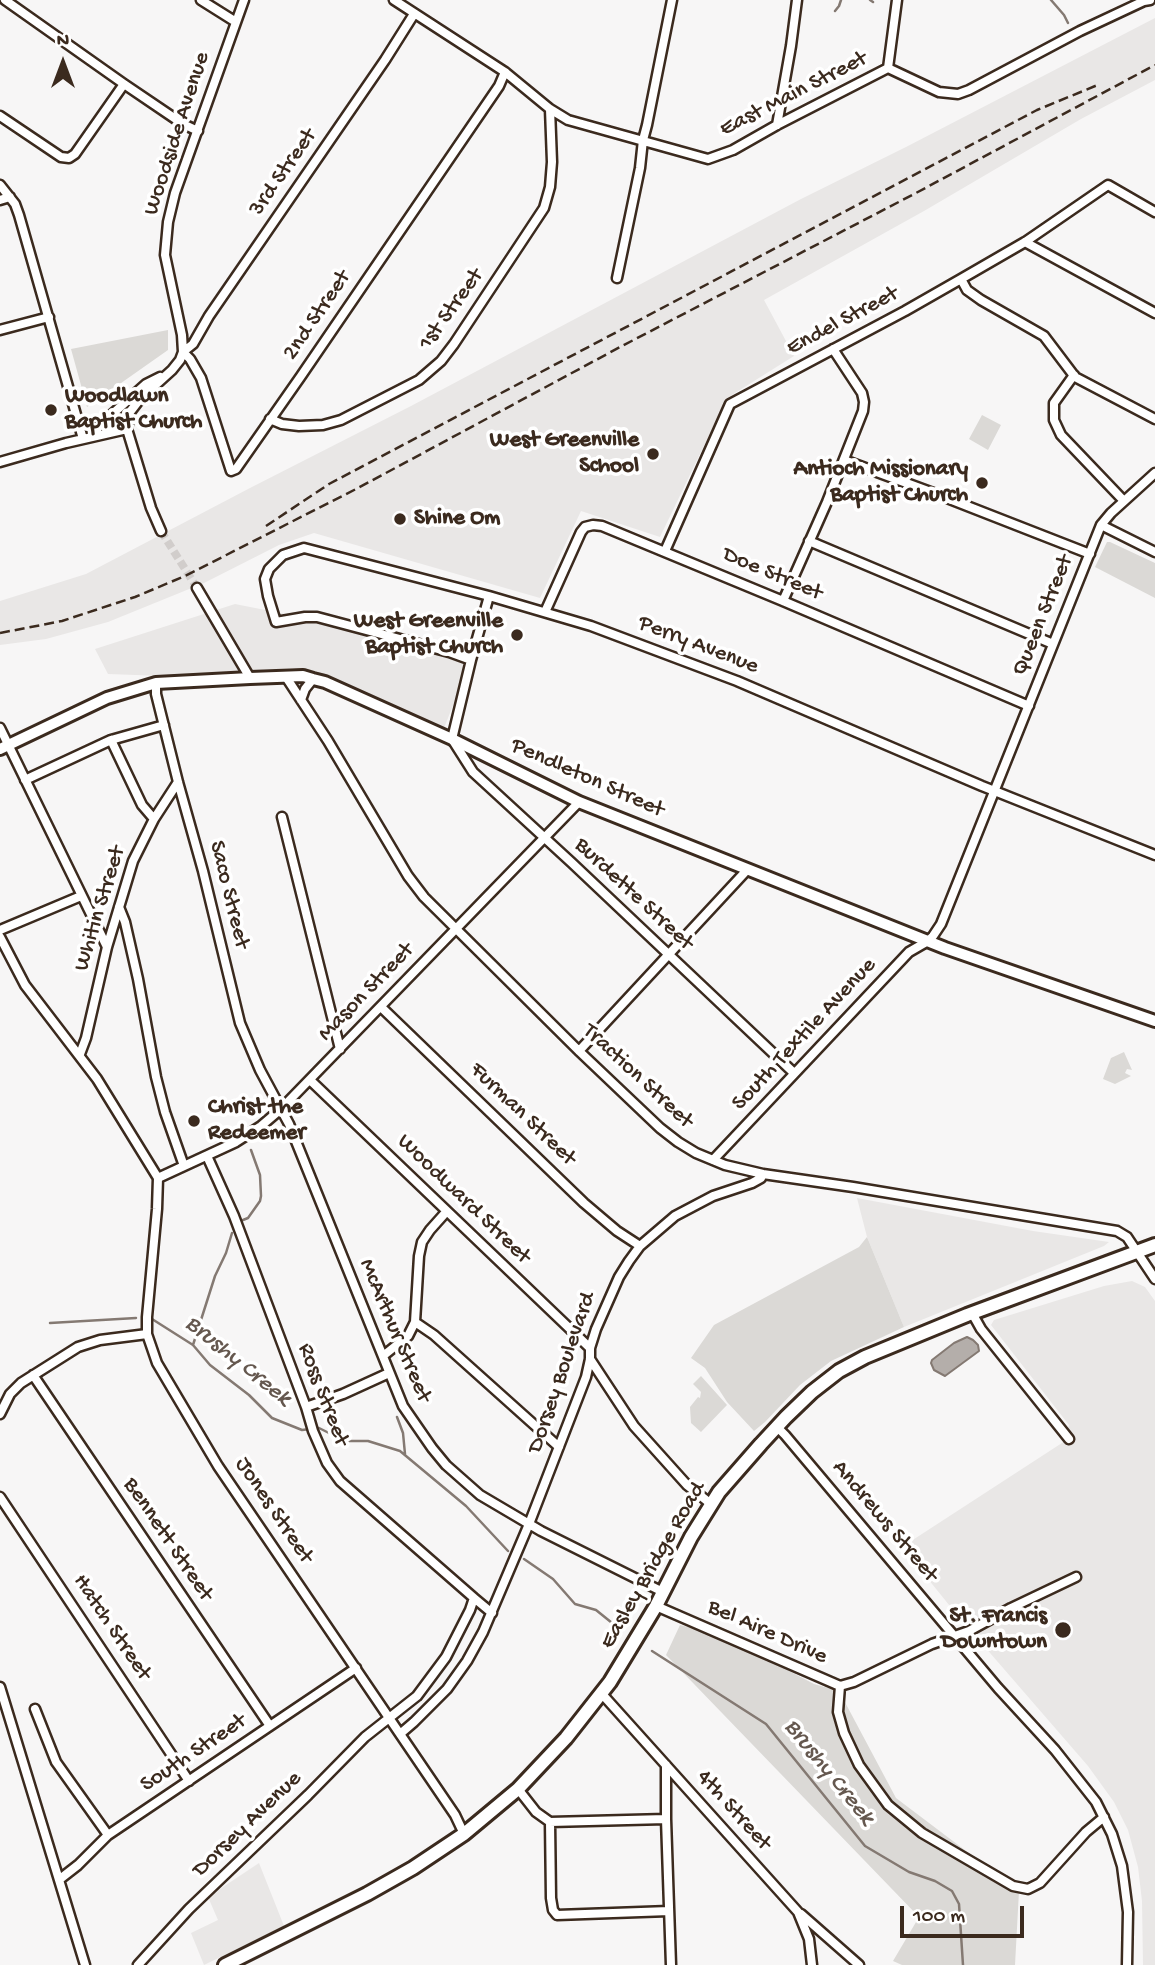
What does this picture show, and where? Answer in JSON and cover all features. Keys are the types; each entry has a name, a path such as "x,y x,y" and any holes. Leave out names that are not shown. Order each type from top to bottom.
{"highway":[{"name":"Easley Bridge Road","path":"225,1965 387,1884 464,1834 518,1789 566,1738 602,1694 628,1656 711,1504 777,1427 812,1392 839,1371 865,1357 972,1312 1155,1245"}],"main road":[{"name":"Pendleton Street","path":"4,747 107,698 156,683 313,678 452,739 579,802 928,941 1155,1021"}],"street":[{"path":"5,0 124,84 183,124 198,131"},
{"path":"201,0 236,22"},
{"name":"Woodside Avenue","path":"183,352 183,335 167,268 165,241 175,193 244,0"},
{"name":"East Main Street","path":"394,0 505,72 550,109 568,120 708,159 733,150 888,68 939,92 958,94 969,90 1145,0"},
{"path":"617,278 672,0"},
{"path":"777,125 792,46 797,0"},
{"path":"888,68 897,0"},
{"name":"3rd Street","path":"183,352 193,344 209,316 414,14"},
{"name":"2nd Street","path":"183,352 201,378 232,471 236,469 499,86 505,72"},
{"path":"0,116 61,158 69,158 75,154 124,84"},
{"name":"1st Street","path":"270,419 299,426 323,425 341,420 419,380 441,361 544,208 551,175 550,109"},
{"path":"0,185 15,204 19,215 87,438"},
{"name":"Endel Street","path":"665,551 730,404 1025,242 1108,185 1155,212"},
{"path":"0,200 10,197"},
{"path":"1025,242 1155,313"},
{"path":"961,279 967,290 981,300 1044,336 1074,375 1155,419"},
{"path":"0,330 49,317"},
{"path":"783,601 844,460 864,402 857,383 833,349"},
{"path":"161,531 151,508 127,429 130,412 140,398 172,370 183,352"},
{"path":"87,438 146,384 172,370"},
{"path":"1074,375 1054,403 1054,420 1061,435 1124,501"},
{"path":"0,462 127,429"},
{"path":"844,460 1090,554"},
{"name":"Queen Street","path":"928,941 941,924 1101,525 1155,473"},
{"path":"1101,525 1155,552"},
{"name":"Doe Street","path":"545,612 576,541 585,527 602,526 1029,706"},
{"path":"809,541 1052,645"},
{"name":"Perry Avenue","path":"471,660 317,617 276,622 265,579 269,569 283,555 304,548 545,612 716,673 1155,855"},
{"path":"197,588 250,678"},
{"path":"452,739 489,596"},
{"name":"Traction Street","path":"286,677 328,741 408,876 424,897 579,1051 660,1128 687,1148 713,1160 763,1174 1116,1231 1127,1237 1155,1279"},
{"path":"301,700 313,678"},
{"name":"Saco Street","path":"156,683 156,694 240,1023 260,1070 281,1109"},
{"path":"25,779 111,740 164,725"},
{"path":"0,728 4,747 25,779 107,947"},
{"name":"Burdette Street","path":"452,739 473,772 793,1073"},
{"path":"111,740 142,805 154,819"},
{"name":"Whitin Street","path":"80,1054 107,947 133,861 154,819 178,782"},
{"name":"Mason Street","path":"158,1178 248,1135 281,1109 579,802"},
{"path":"282,817 340,1049"},
{"path":"579,1051 747,870"},
{"path":"0,930 81,896"},
{"path":"119,907 138,979 156,1077 184,1166"},
{"path":"0,937 24,985 56,1028 80,1054 158,1178"},
{"name":"South Textile Avenue","path":"713,1160 908,952 928,941"},
{"name":"Furman Street","path":"381,1007 584,1203 617,1231 640,1246"},
{"name":"Woodward Street","path":"310,1080 590,1348"},
{"name":"McArthur Street","path":"281,1109 388,1373 409,1417 446,1465 480,1495 529,1524 663,1592"},
{"name":"Ross Street","path":"207,1156 234,1216 327,1463 340,1481 474,1598"},
{"name":"Dorsey Boulevard","path":"400,1734 422,1715 458,1675 476,1647 559,1447 586,1377 590,1348 599,1322 619,1277 640,1246 675,1216 713,1196 752,1183 763,1174"},
{"name":"Jones Street","path":"158,1178 158,1209 147,1317 147,1334 157,1363 218,1466 455,1815 464,1834"},
{"path":"383,1356 408,1336 415,1322 422,1242 447,1211"},
{"path":"972,1312 981,1329 1069,1439"},
{"path":"415,1322 434,1335 559,1447"},
{"path":"0,1415 14,1390 82,1345 147,1334"},
{"path":"590,1359 641,1434 687,1485 711,1504"},
{"path":"306,1407 343,1394 388,1373"},
{"name":"Bennett Street","path":"33,1376 270,1726"},
{"name":"Andrews Street","path":"777,1427 998,1688 1084,1784 1104,1817 1118,1850 1126,1888 1127,1965"},
{"name":"Hatch Street","path":"0,1497 189,1781"},
{"path":"840,1686 969,1630 1076,1577"},
{"path":"389,1717 406,1706 436,1673 454,1644 474,1598 492,1613"},
{"name":"Bel Aire Drive","path":"656,1606 840,1686 838,1712 844,1733 859,1765 888,1805 922,1833 1013,1886 1028,1889 1040,1883 1086,1832 1104,1817"},
{"name":"South Street","path":"60,1879 78,1866 108,1835 356,1668"},
{"path":"0,1687 85,1965"},
{"name":"4th Street","path":"602,1694 798,1912 809,1940 812,1965"},
{"path":"34,1709 56,1762 108,1835"},
{"name":"Dorsey Avenue","path":"138,1965 188,1909 308,1796 365,1737 389,1717"},
{"path":"666,1765 671,1965"},
{"path":"518,1789 536,1812 550,1822 666,1819"},
{"path":"550,1822 551,1898 553,1910 557,1915 669,1911"},
{"path":"798,1912 859,1965"}],"shaded area":[{"path":"1155,18 1155,80 1081,119 764,300 794,356 727,398 660,537 581,511 540,598 314,533 279,545 204,583 108,622 46,639 0,645 0,601 86,574 411,406 801,199"},
{"path":"168,330 168,350 87,407 71,349"},
{"path":"982,415 1001,425 988,450 969,439"},
{"path":"1107,542 1155,563 1155,598 1095,567"},
{"path":"235,604 346,626 469,665 444,728 294,668 163,676 108,674 95,649"},
{"path":"1124,1052 1132,1070 1127,1069 1125,1073 1131,1076 1115,1084 1103,1079 1111,1058"},
{"path":"857,1198 1033,1231 1109,1242 904,1327 867,1237"},
{"path":"867,1237 904,1327 831,1361 800,1385 754,1431 727,1402 705,1368 691,1358 714,1325 859,1247"},
{"name":"St. Francis Downtown","path":"1132,1281 1145,1287 1155,1301 1155,1965 1143,1965 1142,1901 1138,1867 1128,1830 1114,1802 1088,1766 958,1616 911,1558 905,1545 1065,1441 1069,1425 991,1325 994,1320 1104,1286"},
{"path":"967,1337 978,1345 979,1351 945,1376 934,1370 932,1360 954,1343"},
{"path":"701,1376 727,1405 701,1432 691,1423 690,1407 700,1398 701,1392 693,1384"},
{"path":"680,1625 723,1636 814,1684 839,1691 896,1798 1019,1891 1015,1965 902,1965 893,1961 919,1917 666,1655"},
{"path":"259,1863 284,1926 204,1965 191,1933 218,1920 208,1897"}],"waterway":[{"path":"835,11 841,0"},
{"path":"1051,0 1068,23"},
{"path":"243,1220 248,1218 261,1196 260,1175 251,1150"},
{"path":"193,1345 232,1233"},
{"name":"Brushy Creek","path":"50,1323 136,1318"},
{"name":"Brushy Creek","path":"152,1319 193,1345 210,1365 249,1395 272,1418 302,1430 319,1428 345,1441 368,1441 400,1451 466,1506 508,1551"},
{"path":"397,1417 403,1433 405,1454"},
{"name":"Brushy Creek","path":"524,1559 553,1579 575,1604 596,1610 622,1631"},
{"name":"Brushy Creek","path":"652,1651 766,1724 865,1846 909,1872 935,1881 952,1891 959,1904 963,1965"}],"tunnel":[{"path":"161,531 197,588"}],"railway":[{"path":"0,633 62,621 135,597 185,576 358,488 1155,65"},
{"path":"266,526 329,484 1037,110 1100,84"}],"place":[{"name":"Woodlawn Baptist Church","path":"51,410"},
{"name":"West Greenville School","path":"653,454"},
{"name":"Antioch Missionary Baptist Church","path":"982,483"},
{"name":"Shine Om","path":"400,519"},
{"name":"West Greenville Baptist Church","path":"517,635"},
{"name":"Christ the Redeemer","path":"194,1121"},
{"name":"St. Francis Downtown","path":"1063,1630"}]}
